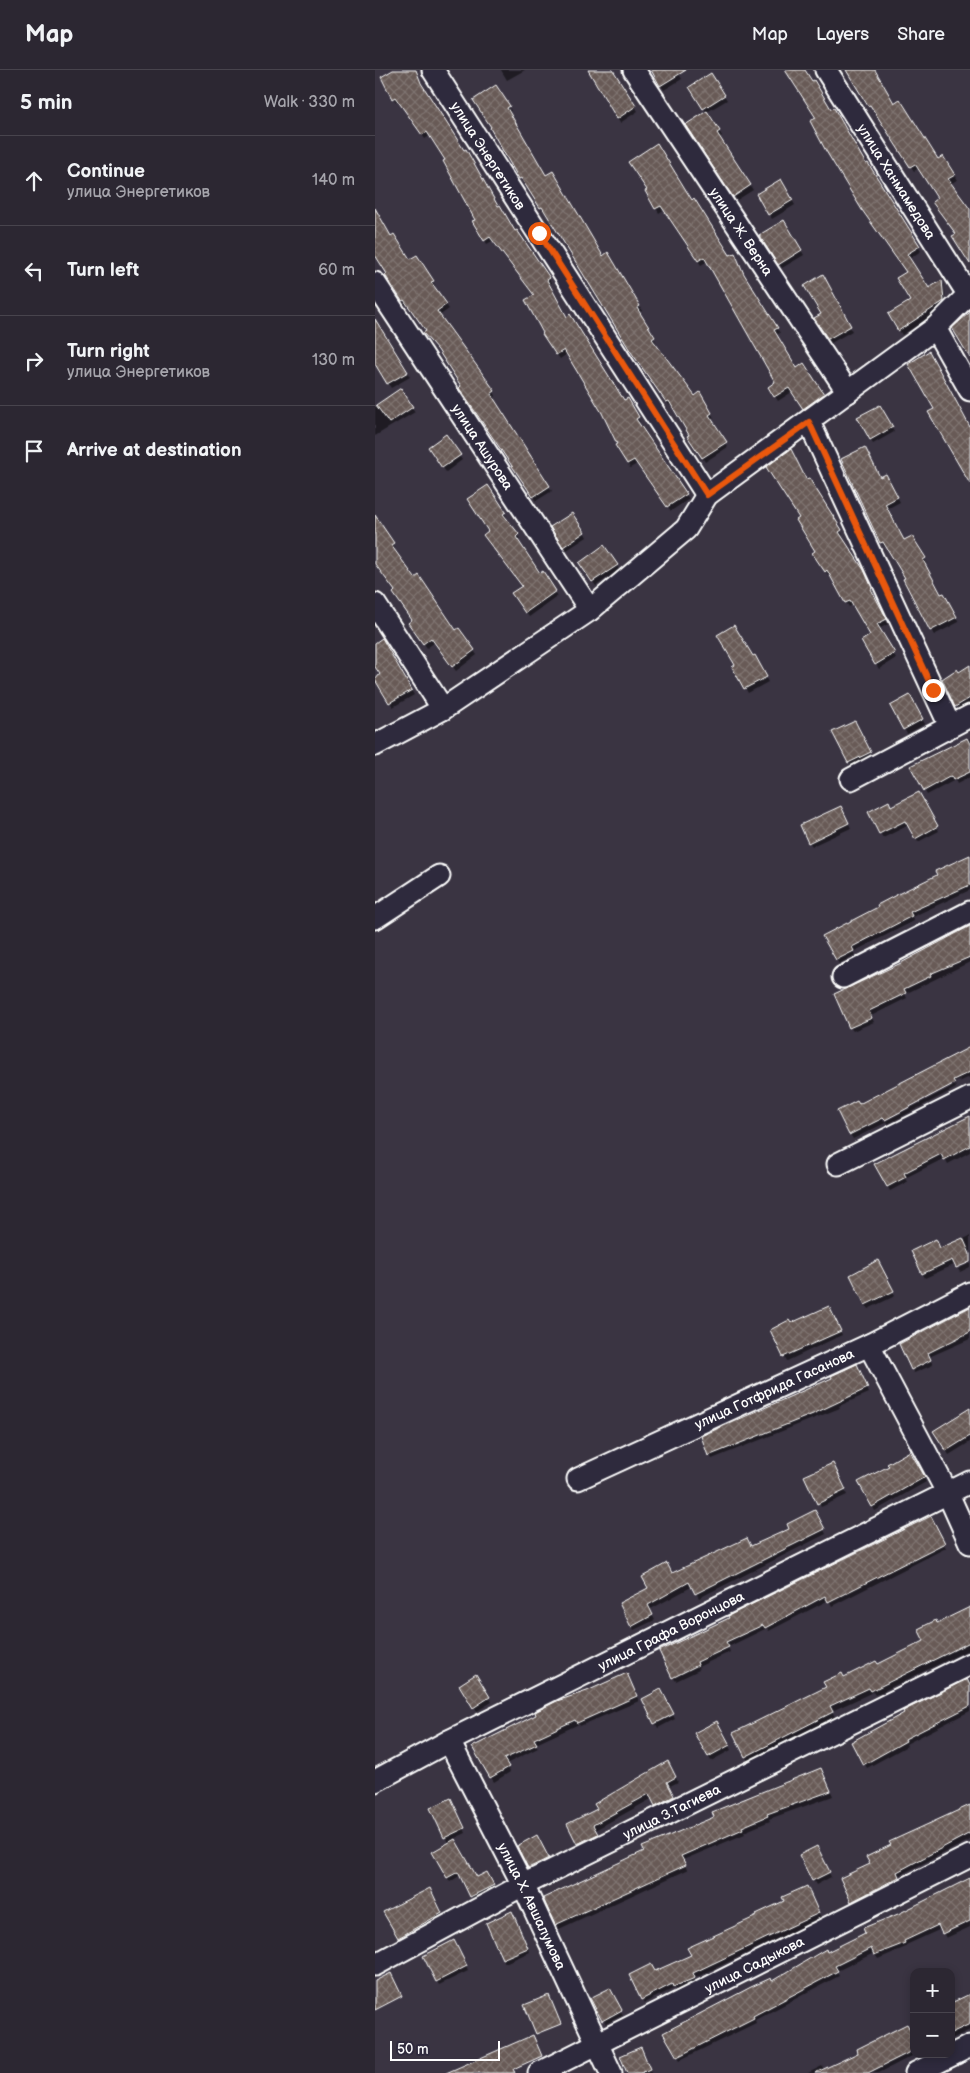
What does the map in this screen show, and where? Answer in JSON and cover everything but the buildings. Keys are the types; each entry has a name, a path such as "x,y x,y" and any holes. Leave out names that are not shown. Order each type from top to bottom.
{"street":[{"name":"улица Энергетиков","path":"433,70 707,495"},
{"name":"улица Ж. Верна","path":"634,70 848,392"},
{"name":"улица Ханмамедова","path":"826,70 969,294"},
{"name":"улица Ашурова","path":"375,283 590,610"},
{"path":"375,745 443,709 590,610 686,530 707,495 935,328 969,294"},
{"path":"935,328 970,390"},
{"path":"809,422 950,726"},
{"path":"375,604 443,709"},
{"path":"851,779 970,716"},
{"path":"375,918 439,876"},
{"path":"843,977 970,912"},
{"path":"837,1164 970,1098"},
{"name":"улица Готфрида Гасанова","path":"578,1479 869,1345 970,1293"},
{"path":"869,1345 948,1494 970,1542"},
{"name":"улица Графа Воронцова","path":"375,1781 449,1741 970,1482"},
{"name":"улица З.Тагиева","path":"375,1965 523,1885 970,1664"},
{"name":"улица Х. Авшалумова","path":"449,1741 523,1885 611,2073"},
{"name":"улица Садыкова","path":"539,2073 970,1856"},
{"path":"916,2073 970,2046"}],"route":[{"path":"539,233 707,495 809,422 933,690"}]}
